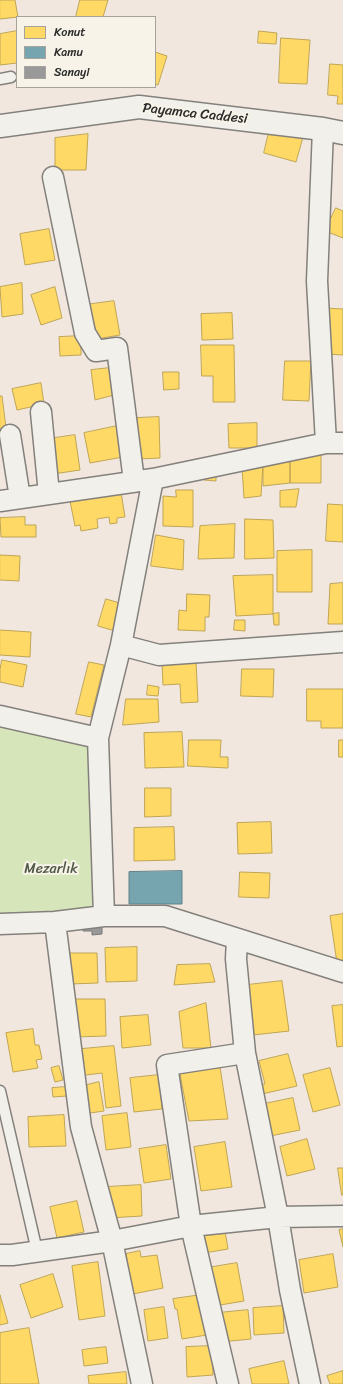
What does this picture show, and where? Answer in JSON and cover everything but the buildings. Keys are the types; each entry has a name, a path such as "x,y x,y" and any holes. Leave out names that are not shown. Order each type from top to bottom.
{"street":[{"name":"Payamca Caddesi","path":"0,126 139,107 333,131"},
{"path":"0,501 144,480 335,443 317,281 333,131"},
{"path":"54,177 85,333 96,351 117,348 144,480 121,645 98,738 104,916"},
{"path":"41,412 49,494"},
{"path":"10,435 20,498"},
{"path":"121,645 159,655 343,642"},
{"path":"0,716 98,738"},
{"path":"0,924 55,922 104,916 165,916 343,972"},
{"path":"55,922 81,1127 112,1241 142,1384"},
{"path":"237,939 236,958 245,1053 278,1217 290,1290 310,1384"},
{"path":"228,1384 191,1226 168,1064 245,1053"},
{"path":"0,1255 12,1255 112,1241 191,1226 278,1217 343,1216"}],"lane":[{"path":"0,79 11,77"},
{"path":"0,1091 37,1251"}],"green space":[{"name":"Mezarlık","path":"0,718 98,738 104,916 0,922"}]}
